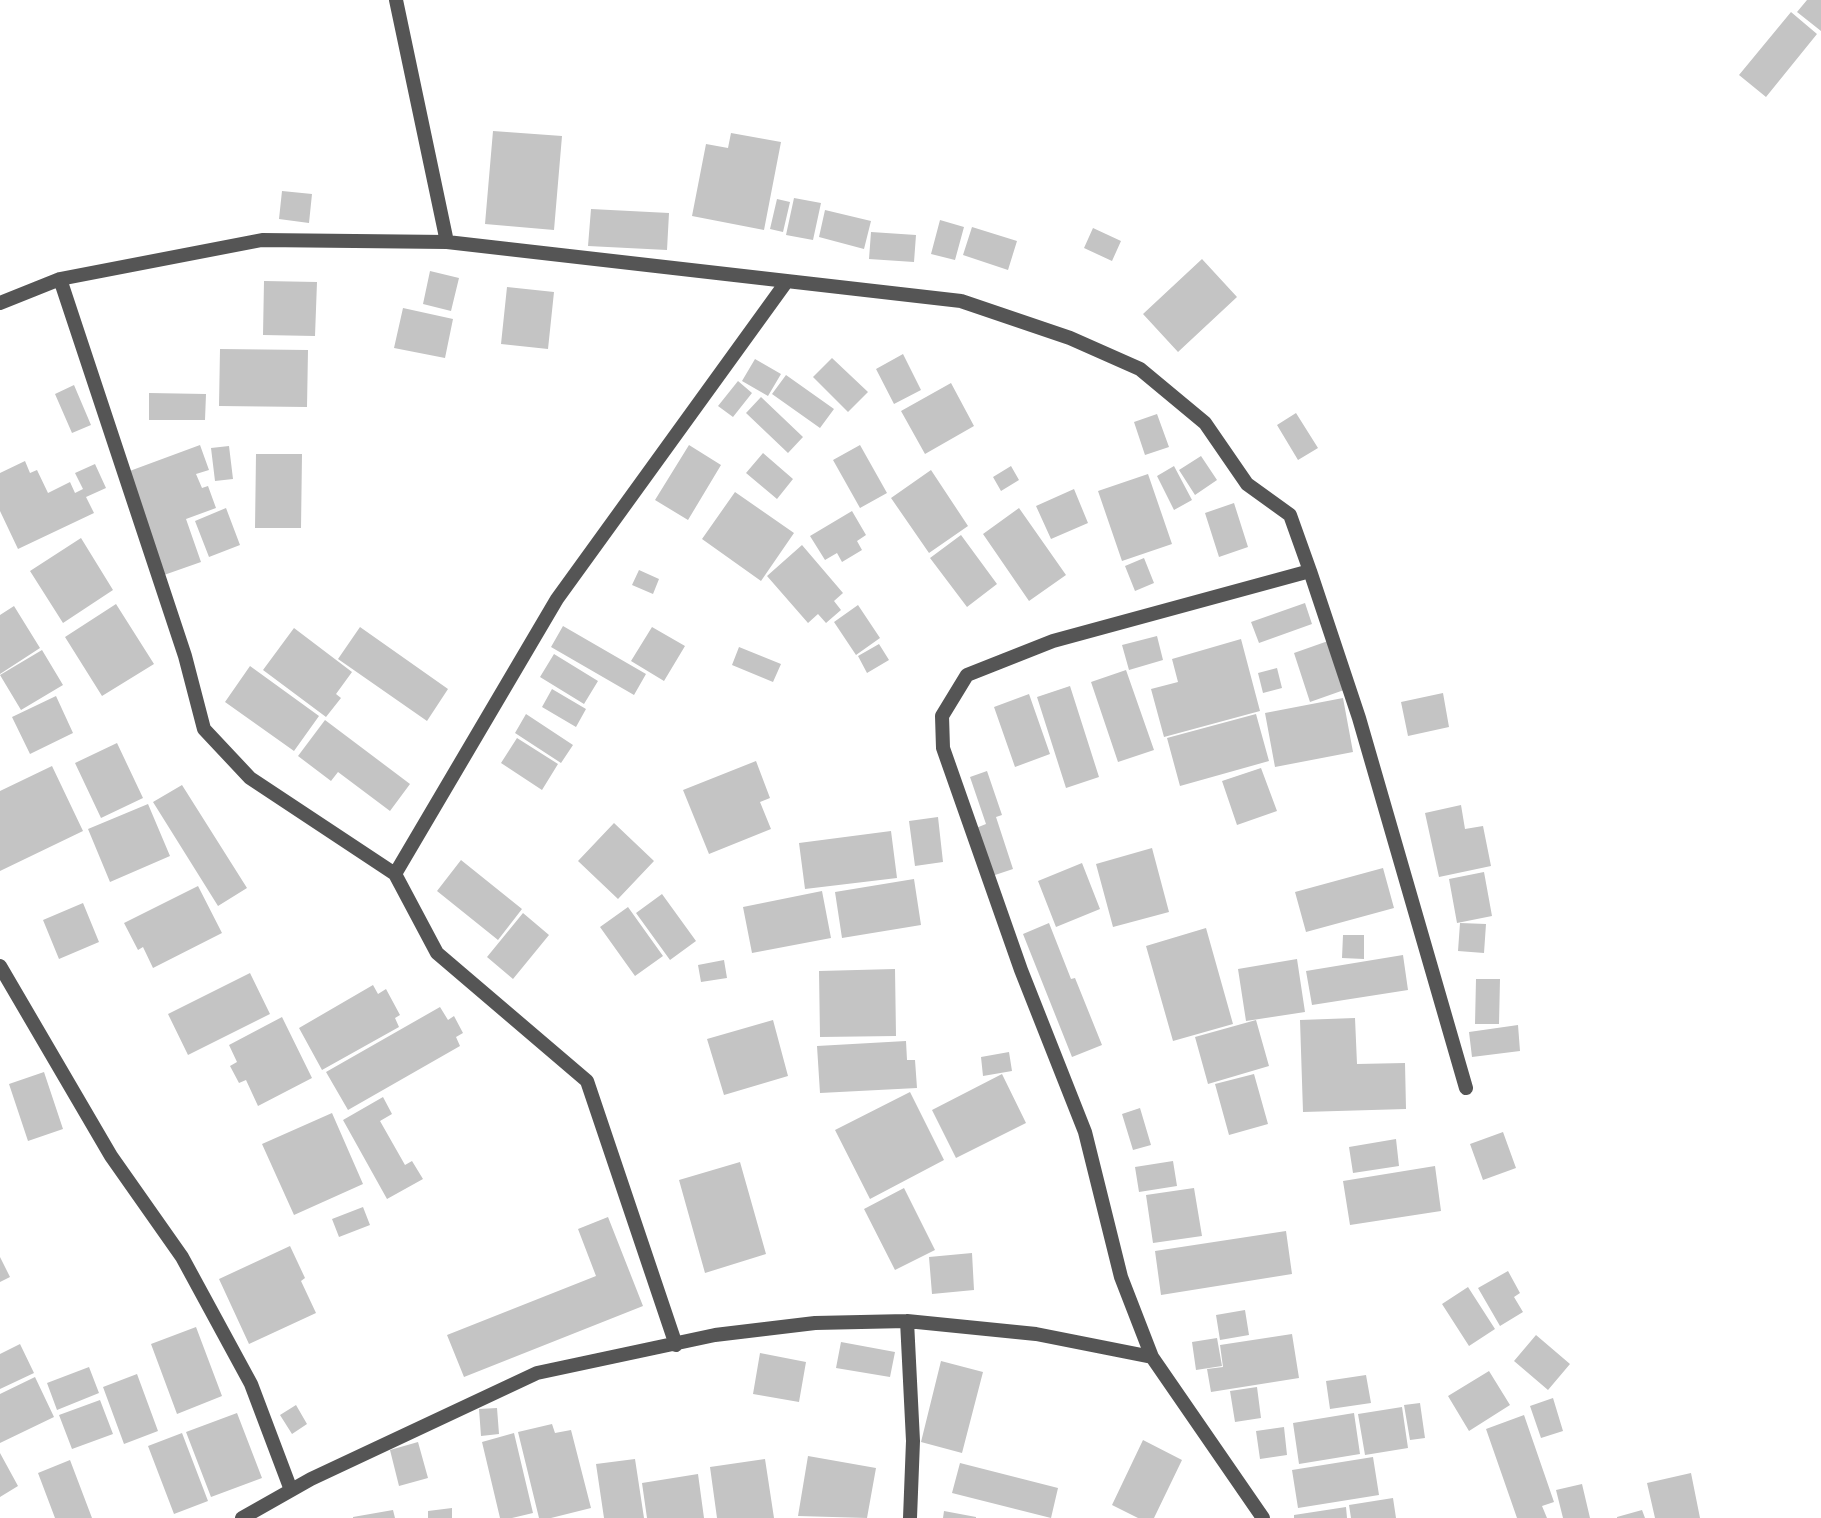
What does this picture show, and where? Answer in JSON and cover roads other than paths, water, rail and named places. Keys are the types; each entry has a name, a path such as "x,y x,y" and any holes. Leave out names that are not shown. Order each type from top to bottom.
{"street":[{"path":"396,0 447,242"},
{"path":"0,303 60,279 262,240 447,242 961,301 1070,338 1140,369 1205,423 1247,484 1290,515 1359,718 1466,1088"},
{"path":"60,279 185,656 204,729 250,778 395,874 437,953 587,1081 676,1345"},
{"path":"395,874 557,598 787,281"},
{"path":"1263,1518 1152,1357 1121,1277 1085,1132 1021,970 943,748 942,716 967,675 1053,640 1310,571"},
{"path":"0,966 111,1156 182,1257 251,1384 291,1490"},
{"path":"242,1518 291,1490 537,1373 715,1335 815,1323 907,1321 1036,1334 1152,1357"},
{"path":"907,1321 913,1441 910,1518"}]}
